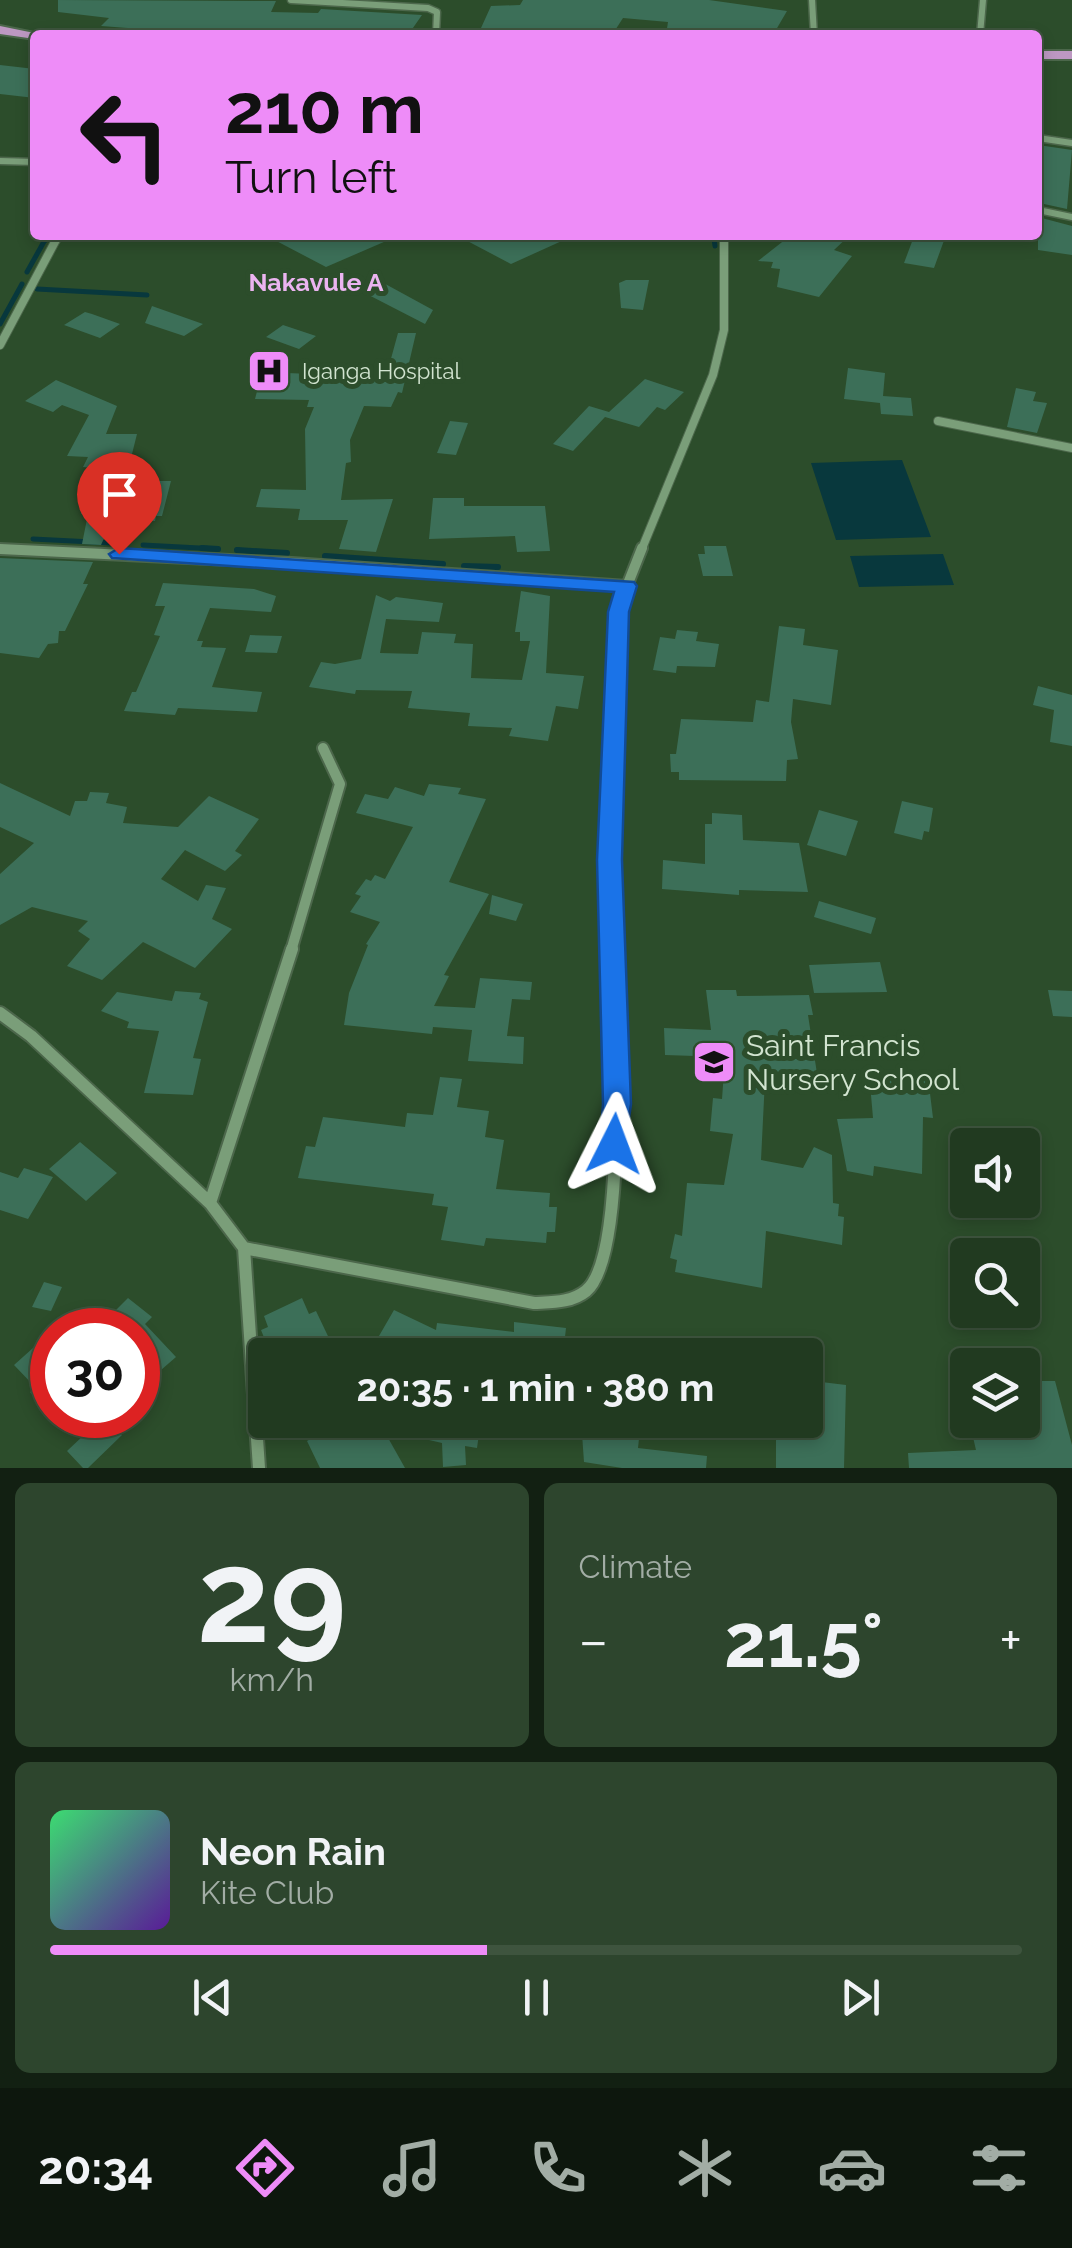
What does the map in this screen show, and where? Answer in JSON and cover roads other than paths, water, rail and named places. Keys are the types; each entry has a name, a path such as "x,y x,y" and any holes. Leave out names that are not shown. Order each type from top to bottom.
{"main road":[{"path":"0,30 30,34"},
{"path":"1042,55 1072,54"}],"street":[{"path":"291,0 428,8 437,12 436,30"},
{"path":"812,0 814,30"},
{"path":"980,30 983,0"},
{"path":"1042,139 1072,143"},
{"path":"0,161 30,162"},
{"path":"1042,211 1072,217"},
{"path":"0,345 56,240"},
{"path":"244,1248 534,1303 571,1300 588,1290 605,1263 617,1104 609,860 618,612 713,375 724,330 724,240"},
{"path":"938,421 1072,448"},
{"path":"0,549 292,562 626,586"},
{"path":"210,1204 284,977 340,784 323,748"},
{"path":"0,1013 31,1036 210,1204 244,1248 259,1468"}],"water":[{"path":"902,460 931,537 836,540 811,463"},
{"path":"943,554 954,585 859,587 850,556"}],"waterway":[{"path":"27,272 45,240"},
{"path":"714,240 715,246"},
{"path":"0,324 22,284"},
{"path":"37,289 147,295"},
{"path":"33,539 112,543"},
{"path":"143,545 218,549 202,548"},
{"path":"248,551 237,550 287,553"},
{"path":"325,556 443,564"},
{"path":"464,566 498,567"}],"place":[{"name":"Iganga Hospital","path":"269,371"},
{"name":"Saint Francis Nursery School","path":"714,1062"}],"district":[{"name":"Nakavule A","path":"316,282"}]}
